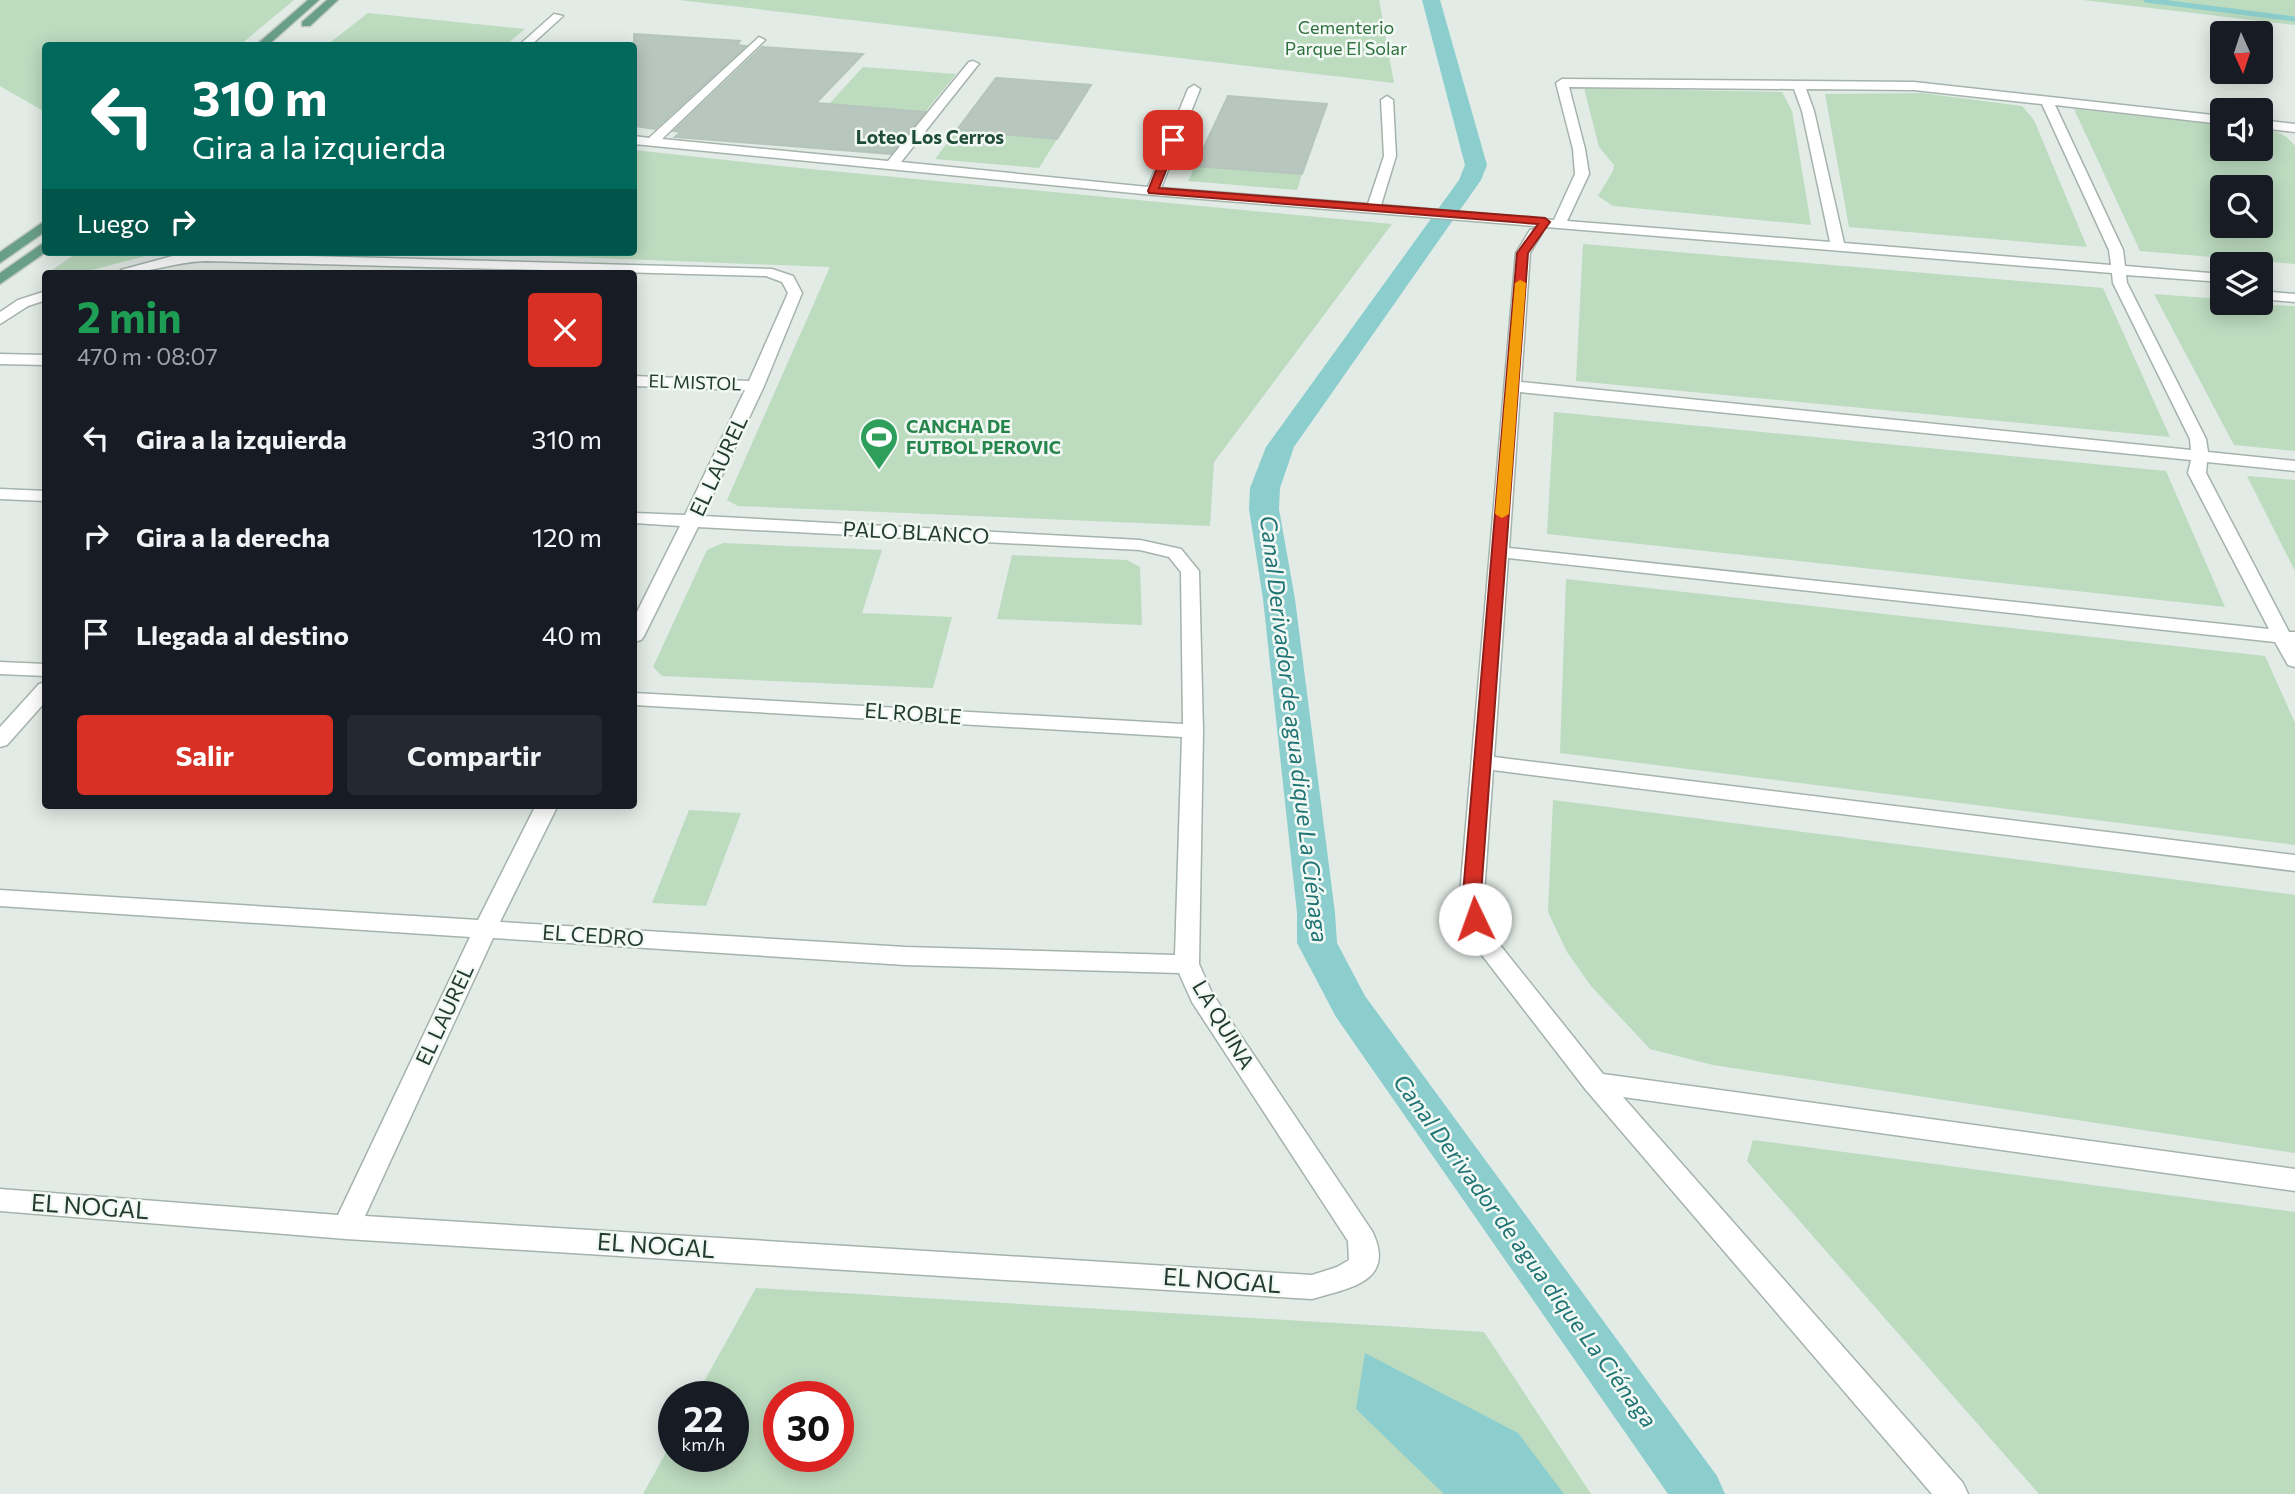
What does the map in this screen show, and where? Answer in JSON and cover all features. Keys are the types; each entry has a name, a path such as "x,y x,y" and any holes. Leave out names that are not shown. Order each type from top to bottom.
{"main road":[{"path":"265,42 314,0"},
{"path":"291,36 333,0"},
{"path":"0,258 42,227"},
{"path":"0,280 42,248"}],"street":[{"path":"528,42 558,16"},
{"path":"652,142 759,40"},
{"path":"891,166 973,64"},
{"path":"1952,1494 1595,1083 1486,944 1475,919 1472,894 1523,253 1546,226 1582,174 1579,149 1562,83 1914,86 2210,119"},
{"path":"1799,86 1808,111 1838,246"},
{"path":"1153,191 1194,89"},
{"path":"1373,209 1390,156 1387,100"},
{"path":"2047,101 2116,250 2119,276 2197,439 2200,456 2197,473 2289,638 2295,661"},
{"path":"2273,125 2295,128"},
{"path":"637,140 1153,191 1472,215 1546,226 2119,276 2210,278"},
{"path":"1546,226 1838,246 2119,276 2210,290"},
{"path":"137,270 180,258 422,261"},
{"path":"414,270 422,261"},
{"name":"EL LAUREL","path":"422,261 767,272 789,279 795,293 756,386 694,520 637,630"},
{"path":"2273,282 2295,284"},
{"path":"0,319 23,303 42,296"},
{"path":"2273,296 2295,298"},
{"path":"0,359 42,360"},
{"name":"EL MISTOL","path":"637,381 756,386"},
{"path":"1512,386 2295,466"},
{"path":"0,494 42,496"},
{"name":"PALO BLANCO","path":"637,518 1140,545 1175,553 1190,571"},
{"path":"1499,552 2289,638"},
{"name":"LA QUINA","path":"1190,571 1193,731 1187,964 1201,996 1362,1239 1364,1266 1345,1277 1312,1286"},
{"path":"0,668 42,670"},
{"path":"0,740 42,693"},
{"name":"EL ROBLE","path":"637,699 1193,731"},
{"path":"1482,762 2295,863"},
{"name":"EL LAUREL","path":"345,1227 485,929 545,809"},
{"name":"EL CEDRO","path":"0,898 905,956 1187,964"},
{"path":"1595,1083 2295,1180"},
{"name":"EL NOGAL","path":"0,1200 345,1227 1312,1286"}],"green space":[{"path":"0,0 294,0 244,42 42,42 42,110 0,86"},
{"name":"Cementerio Parque El Solar","path":"679,0 1379,0 1394,83"},
{"path":"2083,0 2295,0 2295,25"},
{"path":"368,13 525,29 510,42 331,42"},
{"path":"863,67 956,74 925,112 829,104"},
{"path":"1584,88 1782,92 1792,111 1811,225 1613,206 1598,196 1614,165 1599,147"},
{"path":"1921,93 2022,106 2034,120 2087,247 1849,227 1825,94"},
{"path":"2074,109 2210,124 2210,161 2273,161 2273,131 2288,138 2295,146 2295,264 2273,262 2273,252 2210,252 2210,257 2140,251"},
{"path":"957,130 1057,139 1039,168 935,159"},
{"path":"637,150 1392,224 1214,462 1210,526 738,506 727,500 830,267 548,256 637,256"},
{"path":"1195,166 1302,174 1297,190 1188,181"},
{"path":"1583,244 2103,288 2170,437 1576,381"},
{"path":"72,256 145,256 92,270 52,270"},
{"path":"2154,294 2210,298 2210,315 2273,315 2273,305 2295,306 2295,451 2234,445"},
{"path":"1554,412 2166,471 2225,607 1547,534"},
{"path":"2247,476 2295,480 2295,571"},
{"path":"723,543 882,550 862,613 952,617 933,688 662,676 653,667 707,550"},
{"path":"1012,555 1127,560 1140,567 1142,625 997,619"},
{"path":"1566,579 2265,656 2295,723 2295,845 1560,753"},
{"path":"1553,800 2295,895 2295,1153 1713,1065 1650,1049 1591,986 1567,952 1548,912"},
{"path":"689,810 741,813 706,906 652,903"},
{"path":"1753,1140 2295,1212 2295,1494 2039,1494 1747,1161"},
{"path":"756,1288 1484,1332 1591,1494 643,1494 658,1467 658,1472 749,1472 749,1381 704,1381"}],"water":[{"path":"1365,1353 1518,1433 1564,1494 1444,1494 1356,1409"}],"building":[{"path":"634,34 740,41 737,45 746,46 655,129 637,126 637,42 634,42"},
{"path":"762,47 863,54 816,103 925,112 891,154 675,137 681,132 674,131"},
{"path":"996,78 1091,85 1057,139 957,130"},
{"path":"1228,96 1327,104 1302,174 1195,166"}],"waterway":[{"name":"Canal Derivador de agua dique La Ciénaga","path":"1431,0 1476,165 1470,180 1280,447 1265,488 1264,509 1279,599 1316,913 1317,943 1350,1006 1699,1494"},
{"path":"2146,0 2295,19"}],"slow traffic":[{"path":"1502,514 1520,283"}],"place":[{"name":"CANCHA DE FUTBOL PEROVIC","path":"879,471"}],"district":[{"name":"Loteo Los Cerros","path":"930,137"}],"route":[{"path":"1173,140 1153,191 1545,222 1523,253 1472,894 1475,919"}]}
